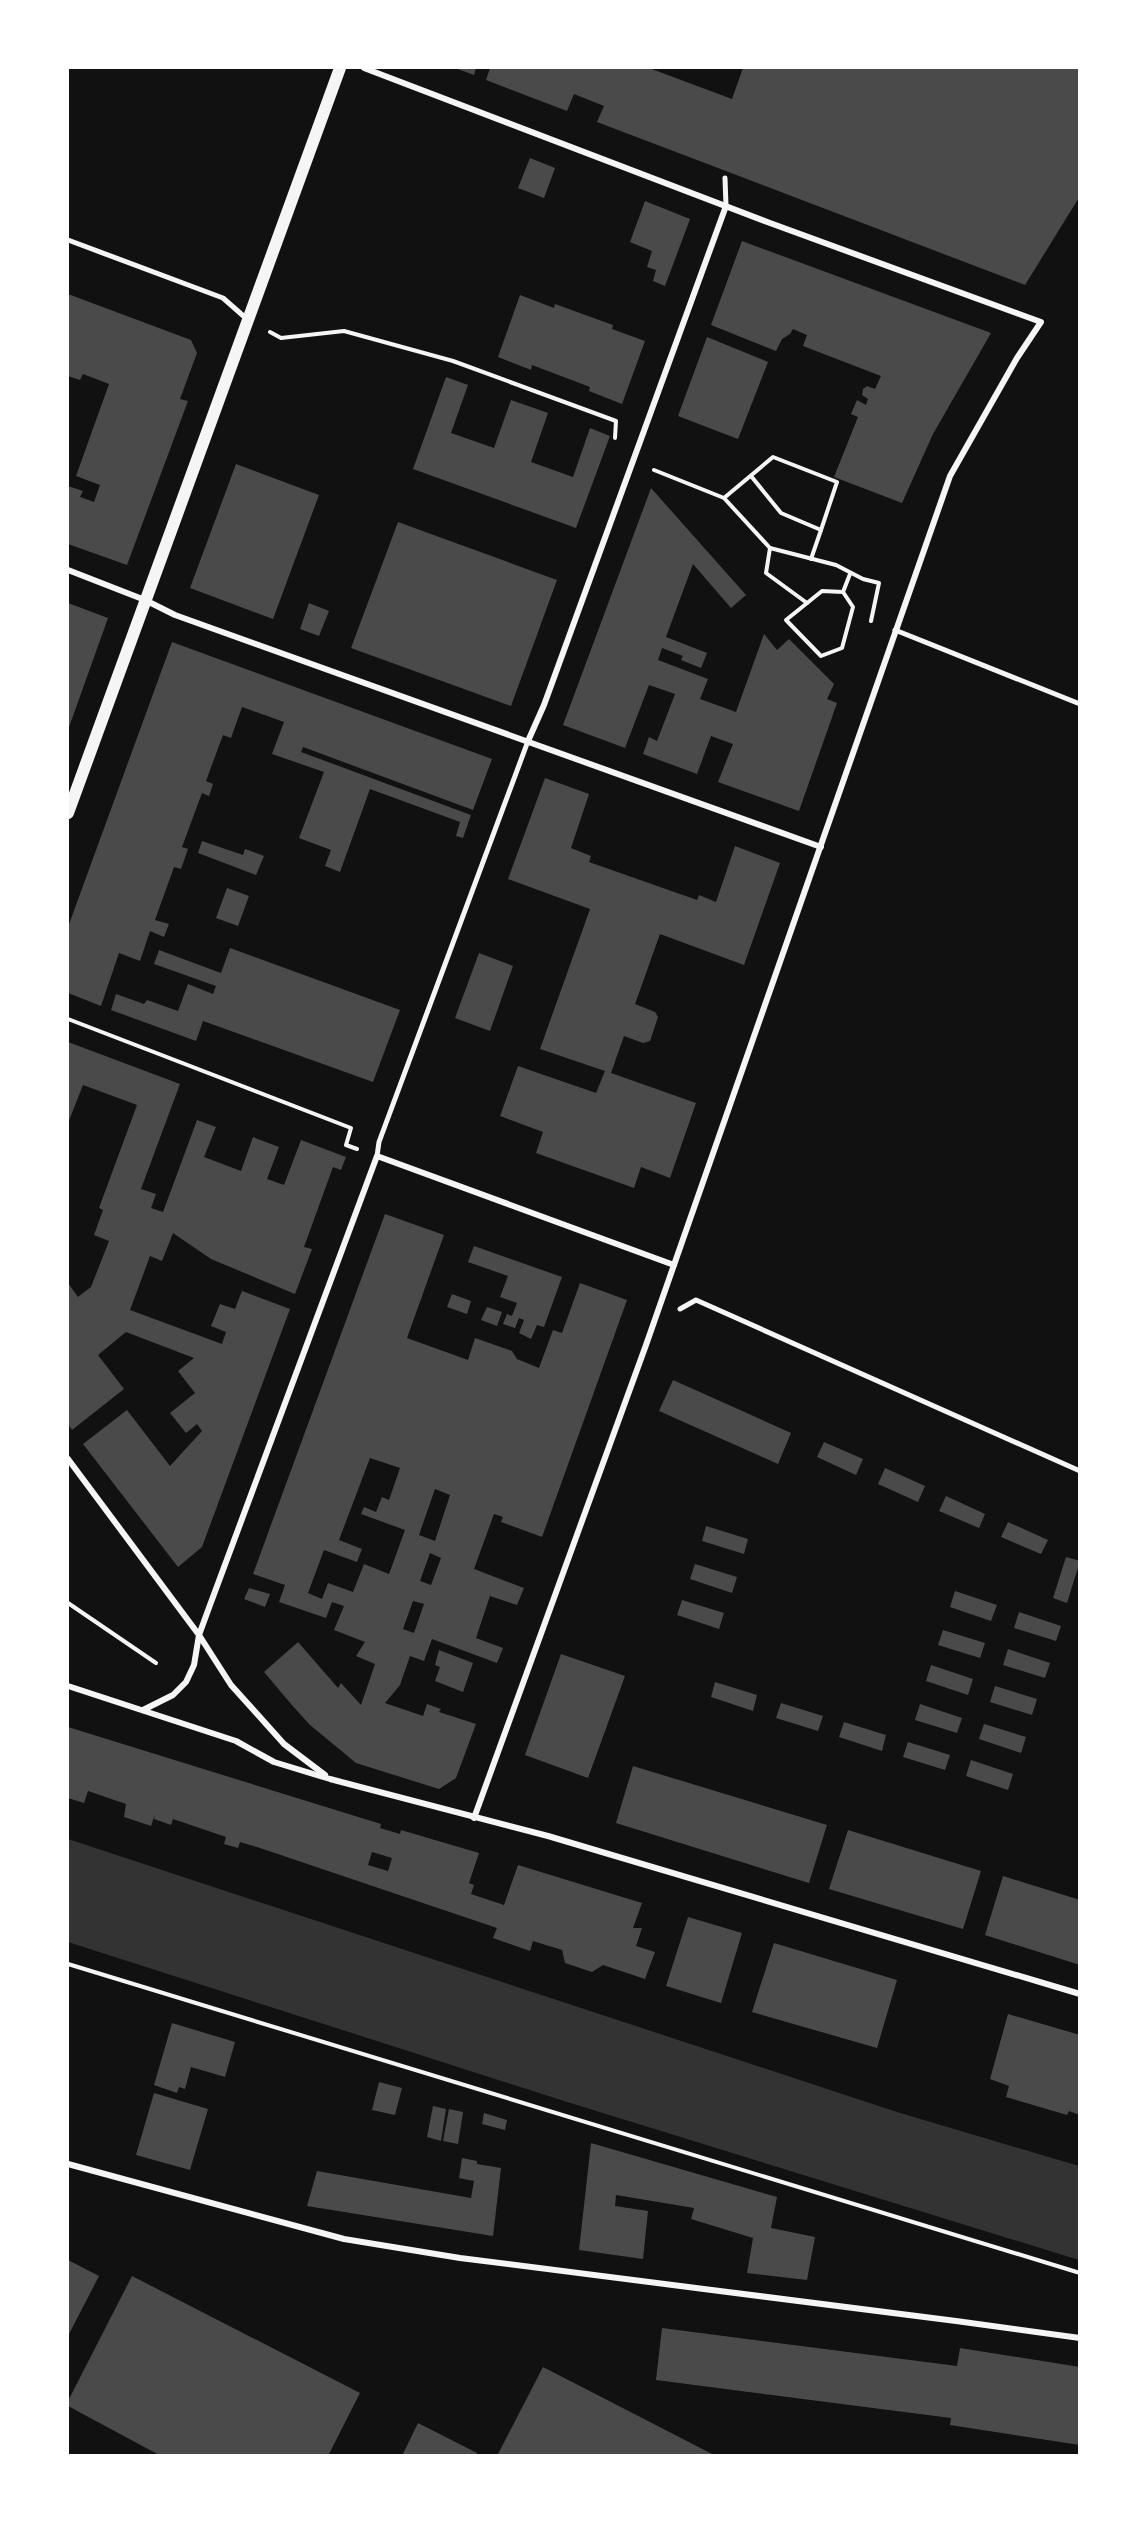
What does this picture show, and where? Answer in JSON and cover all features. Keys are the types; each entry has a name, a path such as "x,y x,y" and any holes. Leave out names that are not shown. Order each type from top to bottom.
{"main road":[{"path":"68,813 340,68"}],"street":[{"path":"364,68 726,206 1041,322 1017,358 950,476 674,1264 474,1818"},
{"path":"143,1710 173,1695 186,1682 194,1665 200,1635 377,1156 379,1142 528,741 544,705 726,206 725,178"},
{"path":"68,240 223,298 248,320"},
{"path":"68,570 145,600 175,615 820,847"},
{"path":"895,630 1080,704"},
{"path":"377,1156 674,1264"},
{"path":"680,1309 696,1299 1080,1472"},
{"path":"68,1459 200,1635 231,1685 284,1744 330,1779"},
{"path":"68,1686 236,1741 274,1762 474,1818 548,1836 1080,1994"},
{"path":"68,2164 344,2239 460,2258 1080,2338"}],"path":[{"path":"248,320 281,338 344,331 453,361 616,421 615,443"},
{"path":"724,498 773,457 837,482 811,559"},
{"path":"654,470 724,498 770,548 836,565 850,574 879,583 871,621"},
{"path":"751,476 781,513 821,530"},
{"path":"770,548 766,573 807,603"},
{"path":"843,592 850,574"},
{"path":"822,591 843,592 854,607 842,648 821,656 786,620 822,591"},
{"path":"68,1019 351,1128 346,1145 377,1156"},
{"path":"68,1603 156,1663"},
{"path":"68,1964 1080,2273"}],"shaded area":[{"path":"68,1839 897,2112 1079,2166 1079,2260 564,2101 68,1942"}],"building":[{"path":"455,68 476,68 474,75"},
{"path":"490,68 649,68 732,99 743,68 1080,68 1080,196 1025,285 597,122 604,106 574,94 567,111 486,80"},
{"path":"530,158 555,168 544,198 518,188"},
{"path":"645,201 690,219 665,286 653,281 656,270 647,267 652,251 630,242"},
{"path":"742,241 991,333 933,434 902,503 834,477 858,417 851,414 857,400 866,405 868,399 862,395 863,389 867,386 875,389 881,376 803,346 807,335 793,329 782,339 776,351 711,325"},
{"path":"68,294 191,340 197,353 180,399 188,401 127,565 68,544 68,486 83,491 80,497 94,502 100,485 76,476 109,384 83,374 80,380 68,376"},
{"path":"520,295 554,308 555,304 613,325 612,329 645,341 622,404 589,391 590,387 532,365 531,370 498,357"},
{"path":"707,337 768,362 738,439 678,416"},
{"path":"446,377 468,385 451,433 494,448 511,400 548,413 531,462 573,477 590,428 610,436 576,528 413,469"},
{"path":"236,464 319,495 273,619 190,588"},
{"path":"651,488 746,595 731,608 693,564 666,637 707,653 701,668 681,660 683,656 662,648 658,660 708,679 700,699 736,712 764,634 777,650 789,639 834,684 827,699 837,703 799,811 718,782 733,744 711,736 697,774 643,754 649,737 657,741 675,694 649,685 625,748 563,725"},
{"path":"398,522 557,580 511,706 351,648"},
{"path":"68,603 108,618 68,730"},
{"path":"309,603 329,611 319,636 300,629"},
{"path":"172,642 492,759 473,810 303,747 301,752 471,815 463,838 456,836 460,822 370,789 340,872 325,866 331,850 299,838 324,772 272,754 284,722 242,707 231,738 223,735 206,781 213,784 209,796 202,793 182,847 188,849 181,869 174,867 155,920 169,924 164,937 150,931 140,961 119,953 101,1006 68,993 68,927"},
{"path":"545,778 589,794 571,848 591,856 589,862 697,900 699,895 716,902 735,846 780,863 744,965 660,934 635,1004 655,1012 658,1017 650,1041 643,1043 624,1036 611,1073 696,1103 670,1178 641,1167 634,1188 536,1153 543,1132 500,1116 518,1066 596,1093 605,1071 540,1049 590,909 508,879"},
{"path":"202,841 243,855 245,849 264,856 256,875 198,853"},
{"path":"227,888 249,896 238,926 216,918"},
{"path":"230,948 400,1010 373,1082 203,1021 196,1041 111,1010 116,994 144,1004 147,1000 178,1011 188,984 213,994 216,986 154,964 159,950 221,973"},
{"path":"479,953 513,966 490,1031 455,1018"},
{"path":"68,1042 180,1084 141,1189 156,1194 151,1208 163,1212 197,1120 216,1127 204,1157 241,1171 253,1137 279,1147 267,1179 284,1185 301,1140 346,1157 341,1170 333,1167 304,1247 312,1249 295,1294 211,1259 173,1233 162,1261 150,1256 130,1310 222,1344 226,1332 211,1326 220,1304 235,1309 242,1291 290,1309 202,1547 178,1567 83,1444 127,1410 170,1466 202,1431 197,1424 186,1433 170,1413 195,1393 178,1371 194,1358 126,1332 98,1355 124,1389 72,1430 68,1424 68,1283 78,1297 91,1287 109,1241 94,1235 103,1210 99,1208 137,1105 83,1085 68,1123"},
{"path":"385,1214 444,1235 407,1338 468,1360 475,1338 512,1351 517,1359 539,1368 553,1330 562,1333 580,1283 627,1300 542,1537 501,1522 503,1517 494,1514 474,1569 524,1588 517,1605 490,1596 476,1638 503,1648 497,1663 432,1639 424,1661 410,1656 400,1685 385,1703 423,1716 427,1704 441,1709 439,1712 476,1724 456,1778 439,1789 356,1763 310,1725 264,1672 298,1642 338,1688 341,1683 361,1705 375,1664 356,1656 365,1642 334,1630 344,1606 332,1602 326,1618 279,1602 285,1585 253,1574","holes":["370,1458 400,1468 389,1500 382,1497 376,1512 364,1507 361,1514 405,1530 389,1574 364,1564 353,1592 328,1583 322,1599 308,1593 324,1550 357,1562 362,1549 339,1540","435,1489 450,1495 435,1541 419,1535","430,1553 441,1558 431,1585 420,1581","413,1601 424,1604 414,1633 403,1629"]},
{"path":"474,1246 562,1277 544,1327 537,1325 531,1339 519,1333 524,1320 519,1318 515,1328 503,1324 507,1314 512,1316 517,1303 500,1297 508,1276 468,1262"},
{"path":"452,1294 471,1301 467,1314 447,1307"},
{"path":"487,1307 502,1312 497,1326 481,1320"},
{"path":"673,1380 791,1433 778,1464 659,1411"},
{"path":"824,1442 863,1459 856,1475 817,1457"},
{"path":"885,1468 925,1486 918,1502 878,1484"},
{"path":"946,1496 985,1514 979,1528 939,1511"},
{"path":"1008,1522 1048,1540 1041,1554 1001,1537"},
{"path":"706,1526 748,1539 744,1554 702,1541"},
{"path":"1066,1557 1080,1561 1067,1603 1053,1598"},
{"path":"695,1564 737,1577 732,1593 690,1579"},
{"path":"249,1588 270,1594 265,1607 244,1599"},
{"path":"955,1591 997,1605 991,1621 950,1607"},
{"path":"682,1600 724,1613 719,1629 677,1615"},
{"path":"1019,1612 1061,1626 1056,1641 1014,1628"},
{"path":"943,1630 985,1643 980,1658 938,1645"},
{"path":"1008,1649 1050,1663 1045,1678 1003,1665"},
{"path":"439,1650 473,1663 463,1692 435,1681 440,1667 435,1665"},
{"path":"561,1654 625,1676 588,1778 525,1755"},
{"path":"931,1665 973,1679 968,1695 926,1681"},
{"path":"715,1682 757,1695 753,1711 711,1697"},
{"path":"995,1686 1037,1699 1032,1715 990,1702"},
{"path":"781,1703 823,1716 818,1731 776,1718"},
{"path":"920,1704 962,1718 957,1733 915,1720"},
{"path":"844,1722 886,1735 882,1751 839,1737"},
{"path":"984,1724 1026,1737 1021,1753 979,1739"},
{"path":"68,1727 381,1824 380,1828 400,1834 401,1830 479,1853 469,1883 474,1885 471,1894 504,1905 518,1865 642,1903 633,1928 642,1928 636,1946 655,1952 645,1979 603,1965 592,1972 565,1963 562,1950 533,1941 530,1951 493,1938 497,1928 260,1848 240,1842 238,1848 224,1844 226,1837 173,1819 171,1825 154,1819 155,1814 151,1826 124,1817 126,1804 88,1791 84,1803 68,1798","holes":["372,1852 392,1858 388,1871 368,1865"]},
{"path":"908,1742 950,1755 945,1770 903,1757"},
{"path":"971,1760 1013,1774 1008,1790 966,1776"},
{"path":"633,1766 827,1825 809,1883 616,1823"},
{"path":"848,1830 981,1871 963,1929 829,1889"},
{"path":"1003,1876 1080,1900 1080,1965 985,1935"},
{"path":"688,1917 742,1933 721,2003 666,1986"},
{"path":"774,1943 897,1980 877,2048 752,2012"},
{"path":"1008,2014 1080,2035 1080,2115 1069,2111 1067,2115 1006,2097 1009,2086 990,2079"},
{"path":"172,2023 235,2042 225,2077 191,2067 185,2089 179,2087 177,2093 154,2085"},
{"path":"379,2082 402,2088 395,2115 372,2110"},
{"path":"154,2093 208,2109 190,2170 136,2155"},
{"path":"433,2106 446,2109 441,2141 427,2137"},
{"path":"449,2109 463,2112 458,2144 443,2141"},
{"path":"484,2113 507,2120 505,2130 482,2124"},
{"path":"591,2143 777,2197 771,2228 815,2237 807,2280 747,2273 753,2238 691,2219 694,2208 616,2195 615,2206 648,2211 643,2259 579,2250"},
{"path":"462,2158 477,2161 477,2164 501,2168 493,2236 307,2206 317,2171 471,2198 474,2181 459,2178"},
{"path":"68,2260 99,2276 68,2336"},
{"path":"132,2276 360,2393 328,2456 161,2456 68,2406 68,2401"},
{"path":"662,2328 957,2366 960,2348 1080,2367 1080,2445 950,2425 951,2418 656,2380"},
{"path":"543,2367 716,2456 497,2456"},
{"path":"418,2423 477,2453 476,2456 402,2456"}]}
